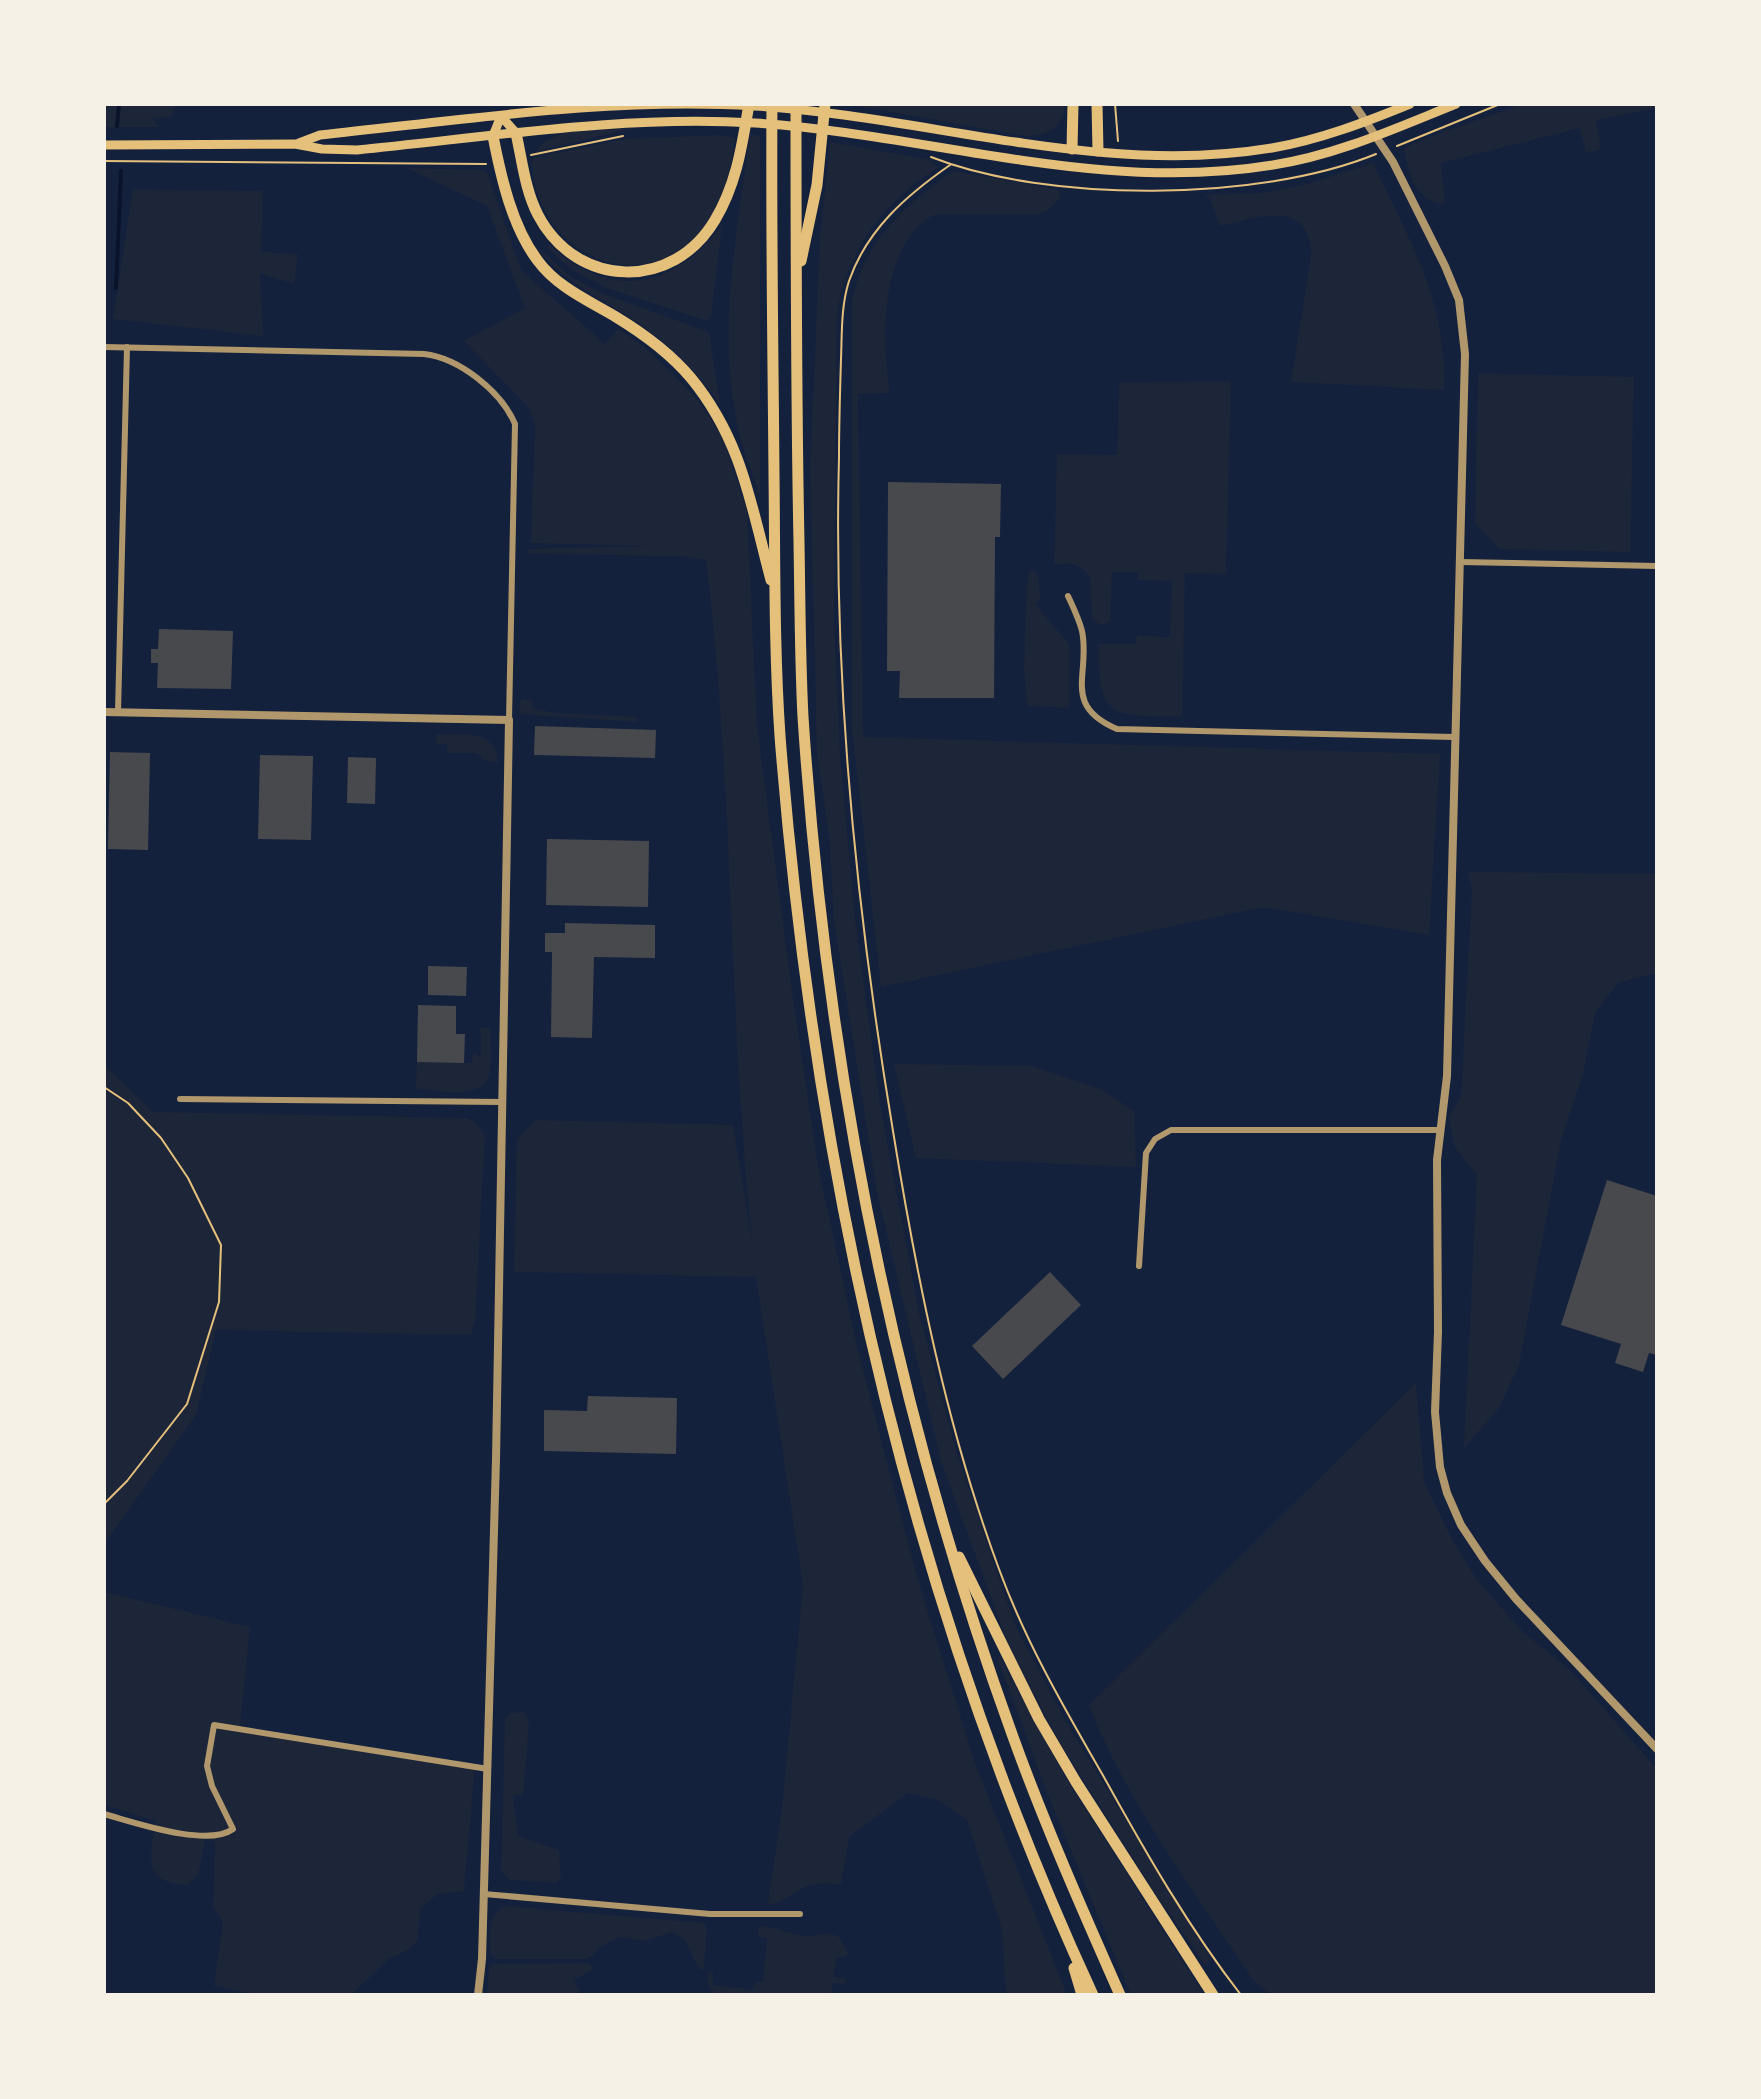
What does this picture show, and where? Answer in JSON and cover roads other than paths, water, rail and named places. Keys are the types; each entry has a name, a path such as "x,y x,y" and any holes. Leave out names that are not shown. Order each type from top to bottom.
{"highway":[{"path":"516,133 531,199 556,241 582,262 604,270 651,270 691,249 716,219 734,185 749,104"},
{"path":"772,104 775,597 780,731 803,963 833,1164 876,1365 945,1615 989,1745 1064,1933 1093,1995"},
{"path":"796,104 803,713 813,839 828,966 857,1160 899,1359 944,1528 1012,1734 1061,1861 1120,1995"},
{"path":"796,285 817,185 825,104"},
{"path":"1072,149 1073,104"},
{"path":"1097,104 1098,151"},
{"path":"493,136 518,225 538,262 567,288 652,341 690,377 710,403 730,438 746,483 775,597"},
{"path":"944,1528 1039,1719 1213,1995"},
{"path":"1064,1933 1082,1995"}],"main road":[{"path":"295,144 320,135 501,116 621,106 722,104 837,113 1072,149 1178,155 1246,151 1291,144 1365,122 1410,104"},
{"path":"104,145 295,144 357,150 621,123 722,122 836,130 1085,168 1171,173 1251,168 1304,159 1376,137 1456,104"},
{"path":"501,116 516,133"},
{"path":"493,136 501,116"},
{"path":"1072,149 1085,168"},
{"path":"1085,168 1098,151"}],"street":[{"path":"1354,104 1393,162 1459,300 1465,354 1447,1076 1439,1130 1436,1440 1447,1493 1461,1525 1485,1561 1516,1599 1657,1749"},
{"path":"104,347 437,355 460,365 487,388 507,409 515,430 488,1769 478,1995"},
{"path":"118,712 127,347"},
{"path":"1460,562 1657,566"},
{"path":"1068,596 1082,633 1081,690 1089,710 1103,723 1117,729 1454,737"},
{"path":"104,712 509,720"},
{"path":"180,1099 502,1102"},
{"path":"1139,1266 1146,1153 1155,1139 1171,1130 1439,1130"},
{"path":"104,1814 170,1832 215,1836 233,1829 212,1786 207,1766 214,1725 488,1769"},
{"path":"484,1894 710,1914 800,1914"}],"waterway":[{"path":"117,126 119,104"},
{"path":"116,288 121,171"}]}
